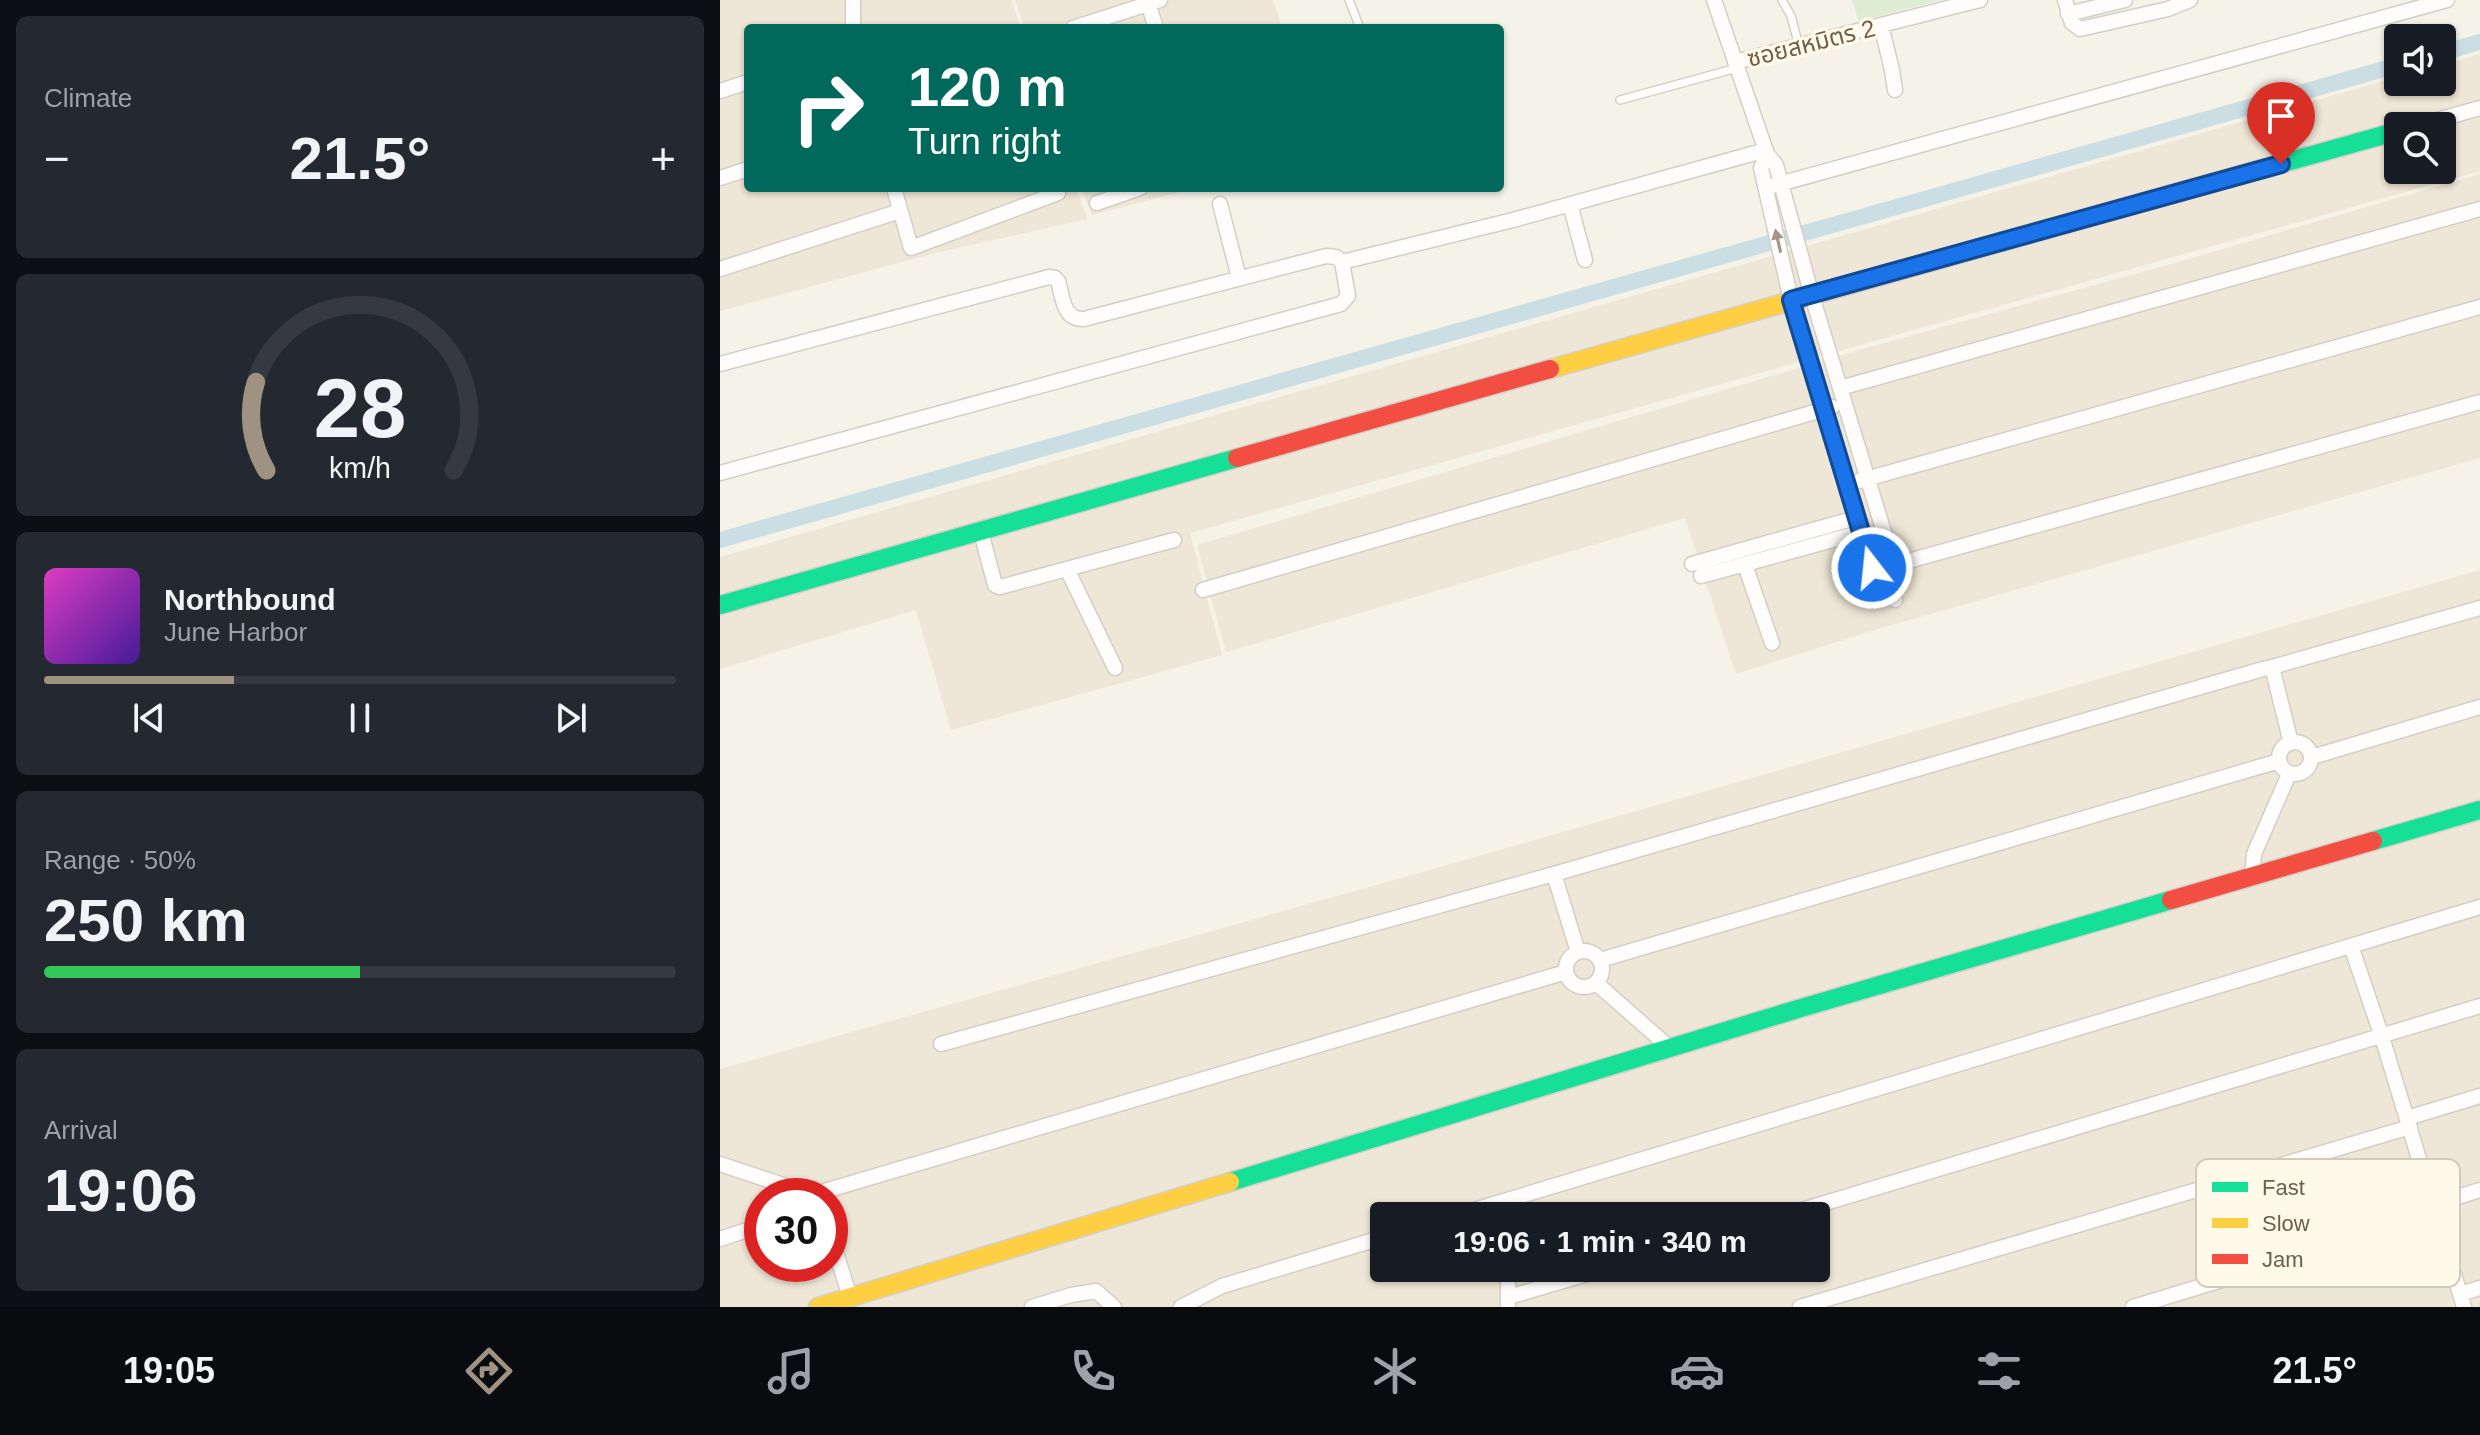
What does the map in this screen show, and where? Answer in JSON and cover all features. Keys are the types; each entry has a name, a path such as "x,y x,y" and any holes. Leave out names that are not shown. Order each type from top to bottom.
{"street":[{"path":"853,0 853,24"},
{"path":"1714,0 1766,152 1761,168 1786,204 1868,478 1895,600"},
{"name":"ซอยสหมิตร 2","path":"1736,65 1980,0"},
{"path":"2125,0 2066,7 2075,28 2080,29 2168,9 2190,0"},
{"path":"1773,186 2447,0"},
{"path":"1085,24 1152,1 1155,24"},
{"path":"1881,25 1895,90"},
{"path":"720,91 744,83"},
{"path":"2456,115 2480,108"},
{"path":"720,605 2384,135"},
{"path":"1342,262 1766,152"},
{"path":"720,178 744,170"},
{"path":"1773,186 1770,208 1791,300 1872,568 1877,575 2480,402"},
{"path":"895,192 911,248 1058,193"},
{"path":"1097,203 1129,192"},
{"path":"1220,204 1239,278"},
{"path":"1570,204 1585,260"},
{"path":"1840,388 2480,209"},
{"path":"720,269 900,211"},
{"path":"720,364 1049,277 1058,281 1067,313 1076,319 1326,256 1336,257 1342,262 1348,296 1341,304 720,473"},
{"path":"1847,484 2480,307"},
{"path":"1203,590 1844,403"},
{"path":"1692,564 1859,525"},
{"path":"1701,576 1745,565 1859,525"},
{"path":"981,532 997,587 1174,540"},
{"path":"1745,565 1772,643"},
{"path":"1067,569 1115,668"},
{"path":"941,1044 1554,874 2480,608"},
{"path":"2272,667 2291,743"},
{"path":"2312,757 2480,707"},
{"path":"2291,743 2307,747 2312,757 2300,774 2284,771 2279,761 2282,749 2291,743"},
{"path":"1600,960 2279,761"},
{"path":"2252,876 2254,854 2289,774"},
{"path":"818,1307 1670,1048 2480,810"},
{"path":"1554,874 1578,952"},
{"path":"1524,1202 2480,907"},
{"path":"2351,946 2420,1159"},
{"path":"1578,952 1590,952 1600,960 1602,972 1596,983 1578,986 1569,978 1566,972 1569,960 1578,952"},
{"path":"848,1186 1566,972"},
{"path":"1596,983 1670,1048"},
{"path":"1829,1202 2480,1006"},
{"path":"2287,1159 2409,1122 2480,1096"},
{"path":"720,1164 757,1178"},
{"path":"1800,1307 2196,1187"},
{"path":"2460,1199 2480,1190"},
{"path":"720,1239 744,1231"},
{"path":"1181,1307 1222,1286 1370,1241"},
{"path":"845,1282 850,1297"},
{"path":"1508,1302 1566,1282"},
{"path":"2133,1307 2196,1287"},
{"path":"2462,1301 2480,1288"},
{"path":"1032,1307 1096,1291 1114,1307"}],"lane":[{"path":"1349,0 1358,24"},
{"path":"1782,0 1791,16 1799,46"},
{"path":"1620,100 1736,65"}],"shaded area":[{"path":"720,0 1011,0 1020,24 744,24 744,192 1077,192 1087,219 935,253 720,311"},
{"path":"1015,0 1273,0 1281,24 1024,24"},
{"path":"2480,54 2480,171 2456,178 2456,112 2384,112 2384,184 2434,184 1190,533 1222,655 951,730 916,610 720,669 720,557 2384,81 2384,96 2456,96 2456,61"},
{"path":"2480,174 2480,458 1881,628 1736,674 1685,518 1226,652 1197,545 1863,349 2446,184 2456,184 2456,181"},
{"path":"1083,192 1181,192 1092,215"},
{"path":"2480,570 2480,1307 720,1307 720,1069"}],"green space":[{"path":"1852,0 1941,0 1859,21"}],"waterway":[{"path":"2456,49 2480,42"},
{"path":"720,540 2384,69"}],"traffic: fast":[{"path":"2047,229 2384,135"},
{"path":"720,605 1237,458"},
{"path":"2373,841 2480,810"},
{"path":"1230,1182 1801,1008 2171,900"}],"traffic: slow":[{"path":"1550,369 2047,229"},
{"path":"818,1307 1230,1182"}],"traffic: jam":[{"path":"1237,458 1550,369"},
{"path":"2171,900 2373,841"}],"route":[{"path":"1872,568 1791,300 2281,164"}]}
